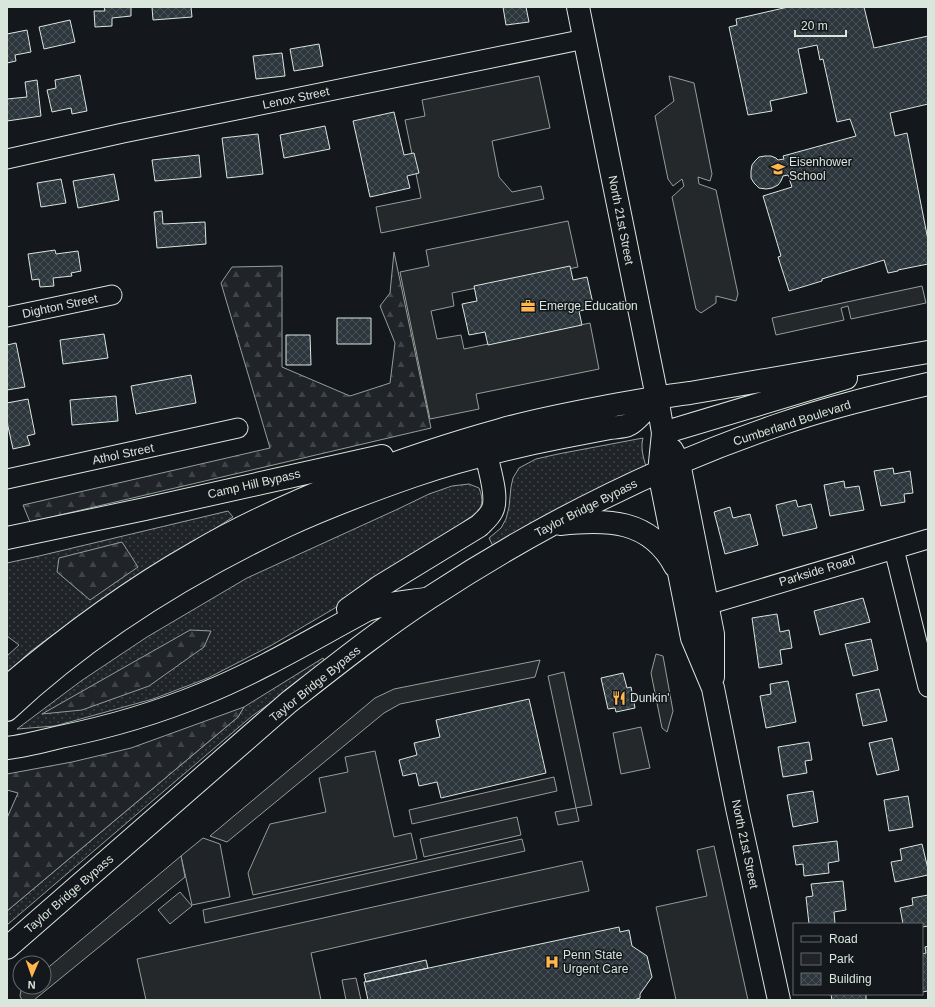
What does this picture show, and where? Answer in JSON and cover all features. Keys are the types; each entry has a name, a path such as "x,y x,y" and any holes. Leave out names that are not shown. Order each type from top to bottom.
{"main road":[{"name":"North 21st Street","path":"578,7 657,397 663,433 659,472 692,638 713,688"},
{"path":"7,687 53,649 116,603 156,576 196,552 280,509 366,474 500,430 545,419 657,397 690,393 928,353"},
{"path":"663,433 928,353"},
{"name":"Cumberland Boulevard","path":"659,472 735,441 800,418 868,398 928,384"},
{"path":"7,710 52,672 126,617 205,568 294,522 372,490 437,468 486,454 563,437 630,425 657,397"},
{"name":"Camp Hill Bypass","path":"7,538 500,430"},
{"name":"North 21st Street","path":"663,433 679,463 713,634 713,688 737,808 779,1000"},
{"path":"284,655 379,587 479,526 492,512 494,504 494,495 486,454"},
{"name":"Taylor Bridge Bypass","path":"7,948 289,702 383,630 428,599 549,526 594,502 659,472"},
{"path":"549,526 583,522 600,522 616,523 631,527 646,534 659,544 670,556 680,575"},
{"path":"7,748 83,732 173,706 243,676 367,610 378,606 428,599"}],"street":[{"name":"Lenox Street","path":"7,159 154,127 585,38"},
{"name":"Dighton Street","path":"7,317 112,295"},
{"name":"Athol Street","path":"7,479 238,428"},
{"name":"Parkside Road","path":"707,605 928,539"},
{"path":"894,549 928,686"}],"green space":[{"path":"394,252 431,428 30,522 23,505 270,448 221,283 232,267 282,266 282,367 350,396 390,383 395,343 380,306 390,293"},
{"path":"643,438 642,450 647,470 494,548 489,538 501,528 506,519 513,478 519,468 536,459"},
{"path":"469,484 479,488 482,497 482,504 476,513 455,530 340,605 272,645 208,678 153,699 55,726 17,729 81,681 147,637 247,578 429,494 452,486"},
{"path":"228,511 233,517 83,613 31,651 7,673 7,656 19,645 7,636 7,563"},
{"path":"122,542 138,567 90,600 57,572 59,558"},
{"path":"190,630 211,631 204,647 149,686 82,710 42,714"},
{"path":"323,658 326,664 252,716 7,925 7,911 238,717 244,707"},
{"path":"244,707 238,717 7,911 7,818 18,793 7,790 7,774 72,762 131,748"},
{"path":"203,838 220,844 230,897 192,905 181,856"}],"shaded area":[{"path":"539,76 550,128 492,141 499,177 512,192 541,186 544,199 381,233 376,207 421,198 405,120 425,116 422,100"},
{"path":"669,76 694,83 712,174 710,181 698,177 699,184 716,190 738,294 736,301 716,296 716,303 701,313 696,309 672,197 684,186 682,179 673,186 668,179 655,116 674,101"},
{"path":"568,221 578,267 452,293 454,306 431,311 437,339 461,335 464,349 590,323 599,369 476,394 479,409 430,419 400,272 429,266 426,250"},
{"path":"922,286 926,303 851,319 848,306 841,308 844,320 776,335 772,318"},
{"path":"656,654 663,656 673,711 667,732 662,728 651,673"},
{"path":"540,660 535,677 400,704 384,713 227,842 210,836 375,698 394,689"},
{"path":"564,672 592,805 576,808 548,676"},
{"path":"641,727 650,768 621,774 613,733"},
{"path":"375,751 394,837 411,833 417,859 253,895 248,873 270,824 326,812 319,778 348,772 345,757"},
{"path":"554,777 557,791 412,824 409,810"},
{"path":"576,808 579,821 558,825 555,812"},
{"path":"517,817 521,835 424,857 420,839"},
{"path":"522,839 525,851 205,923 203,910"},
{"path":"714,846 748,1000 676,1000 656,907 707,896 697,850"},
{"path":"181,856 185,877 52,985 52,964"},
{"path":"582,861 589,891 311,953 321,1000 146,1000 137,959"},
{"path":"180,892 192,906 170,924 158,910"},
{"path":"356,978 361,1000 346,1000 342,980"},
{"path":"40,995 34,1000 22,1000 20,996"}],"building":[{"path":"104,7 131,7 131,16 112,18 112,26 95,27 94,11 105,11"},
{"path":"152,7 191,7 192,17 153,20"},
{"path":"503,7 526,7 529,22 506,25"},
{"path":"788,7 864,7 874,48 928,36 928,104 890,113 895,136 907,133 928,240 928,264 888,273 884,260 789,291 778,257 781,256 763,196 792,187 788,175 783,176 778,185 772,188 759,188 751,178 752,165 759,157 771,156 778,160 784,159 783,156 856,136 850,119 837,122 823,59 820,60 817,45 798,49 807,93 770,101 772,111 748,115 729,27 737,25 736,19"},
{"path":"70,20 75,42 44,49 39,27"},
{"path":"27,30 31,52 15,55 16,61 7,63 7,34"},
{"path":"319,44 323,66 294,71 290,49"},
{"path":"282,53 285,76 256,79 253,56"},
{"path":"80,75 87,111 72,114 71,108 52,112 47,90 56,88 55,80"},
{"path":"37,80 41,116 7,121 7,99 27,97 25,82"},
{"path":"394,112 404,155 414,153 419,173 407,176 410,188 370,197 353,121"},
{"path":"325,126 330,149 284,158 280,135"},
{"path":"258,134 263,174 227,178 222,138"},
{"path":"199,155 201,177 155,181 152,160"},
{"path":"114,174 119,200 78,208 73,181"},
{"path":"61,179 66,203 41,207 37,183"},
{"path":"162,211 163,224 205,222 206,244 157,248 154,212"},
{"path":"55,250 56,254 78,251 81,271 71,273 72,276 53,278 54,286 40,287 39,279 32,280 28,254"},
{"name":"Emerge Education","path":"570,266 573,280 587,277 594,308 579,311 582,325 488,345 485,332 469,335 462,304 477,301 474,286"},
{"path":"337,318 371,318 371,344 337,344"},
{"path":"104,334 108,358 63,364 60,340"},
{"path":"286,335 310,335 311,365 286,365"},
{"path":"16,343 25,387 7,390 7,345"},
{"path":"191,375 196,403 136,414 131,386"},
{"path":"116,396 118,421 72,425 70,400"},
{"path":"28,399 35,434 27,436 30,445 13,449 7,422 7,403"},
{"path":"893,468 894,474 910,471 913,493 904,494 905,502 881,506 874,471"},
{"path":"844,481 845,488 859,486 864,510 830,516 824,485"},
{"path":"796,500 798,507 811,504 817,528 783,536 776,505"},
{"path":"730,507 733,518 750,514 758,545 725,554 714,512"},
{"path":"863,598 870,622 820,635 814,611"},
{"path":"777,614 780,632 789,630 792,648 780,650 782,664 759,668 752,618"},
{"path":"871,639 878,670 853,676 845,644"},
{"name":"Dunkin'","path":"623,673 627,688 631,687 635,708 616,712 615,708 608,709 601,678"},
{"path":"788,681 796,722 766,728 760,696 771,694 770,684"},
{"path":"879,689 887,721 863,726 856,694"},
{"path":"529,699 546,773 441,798 437,782 419,786 416,773 403,776 399,760 417,755 414,743 440,737 436,720"},
{"path":"892,738 899,770 877,775 869,743"},
{"path":"809,742 812,760 805,761 807,773 783,777 778,747"},
{"path":"813,791 818,822 793,827 787,795"},
{"path":"908,796 913,827 889,831 884,800"},
{"path":"837,841 839,861 828,863 829,873 804,876 803,864 796,865 793,846"},
{"path":"922,844 928,875 895,882 891,862 902,860 900,849"},
{"path":"843,881 846,910 834,912 835,923 809,923 806,897 813,896 811,884"},
{"path":"928,895 928,926 923,927 923,923 903,923 900,908 913,905 912,898"},
{"name":"Penn State Urgent Care","path":"619,927 620,932 629,930 632,946 647,956 652,977 640,994 640,998 634,1000 368,1000 364,982"},
{"path":"928,946 928,991 923,992 923,954 926,953 925,947"},
{"path":"426,960 428,968 366,982 364,974"},
{"path":"831,995 866,995 866,1000 832,1000"}],"place":[{"name":"Eisenhower School","path":"778,169"},
{"name":"Emerge Education","path":"528,306"},
{"name":"Dunkin'","path":"619,698"},
{"name":"Penn State Urgent Care","path":"552,962"}]}
